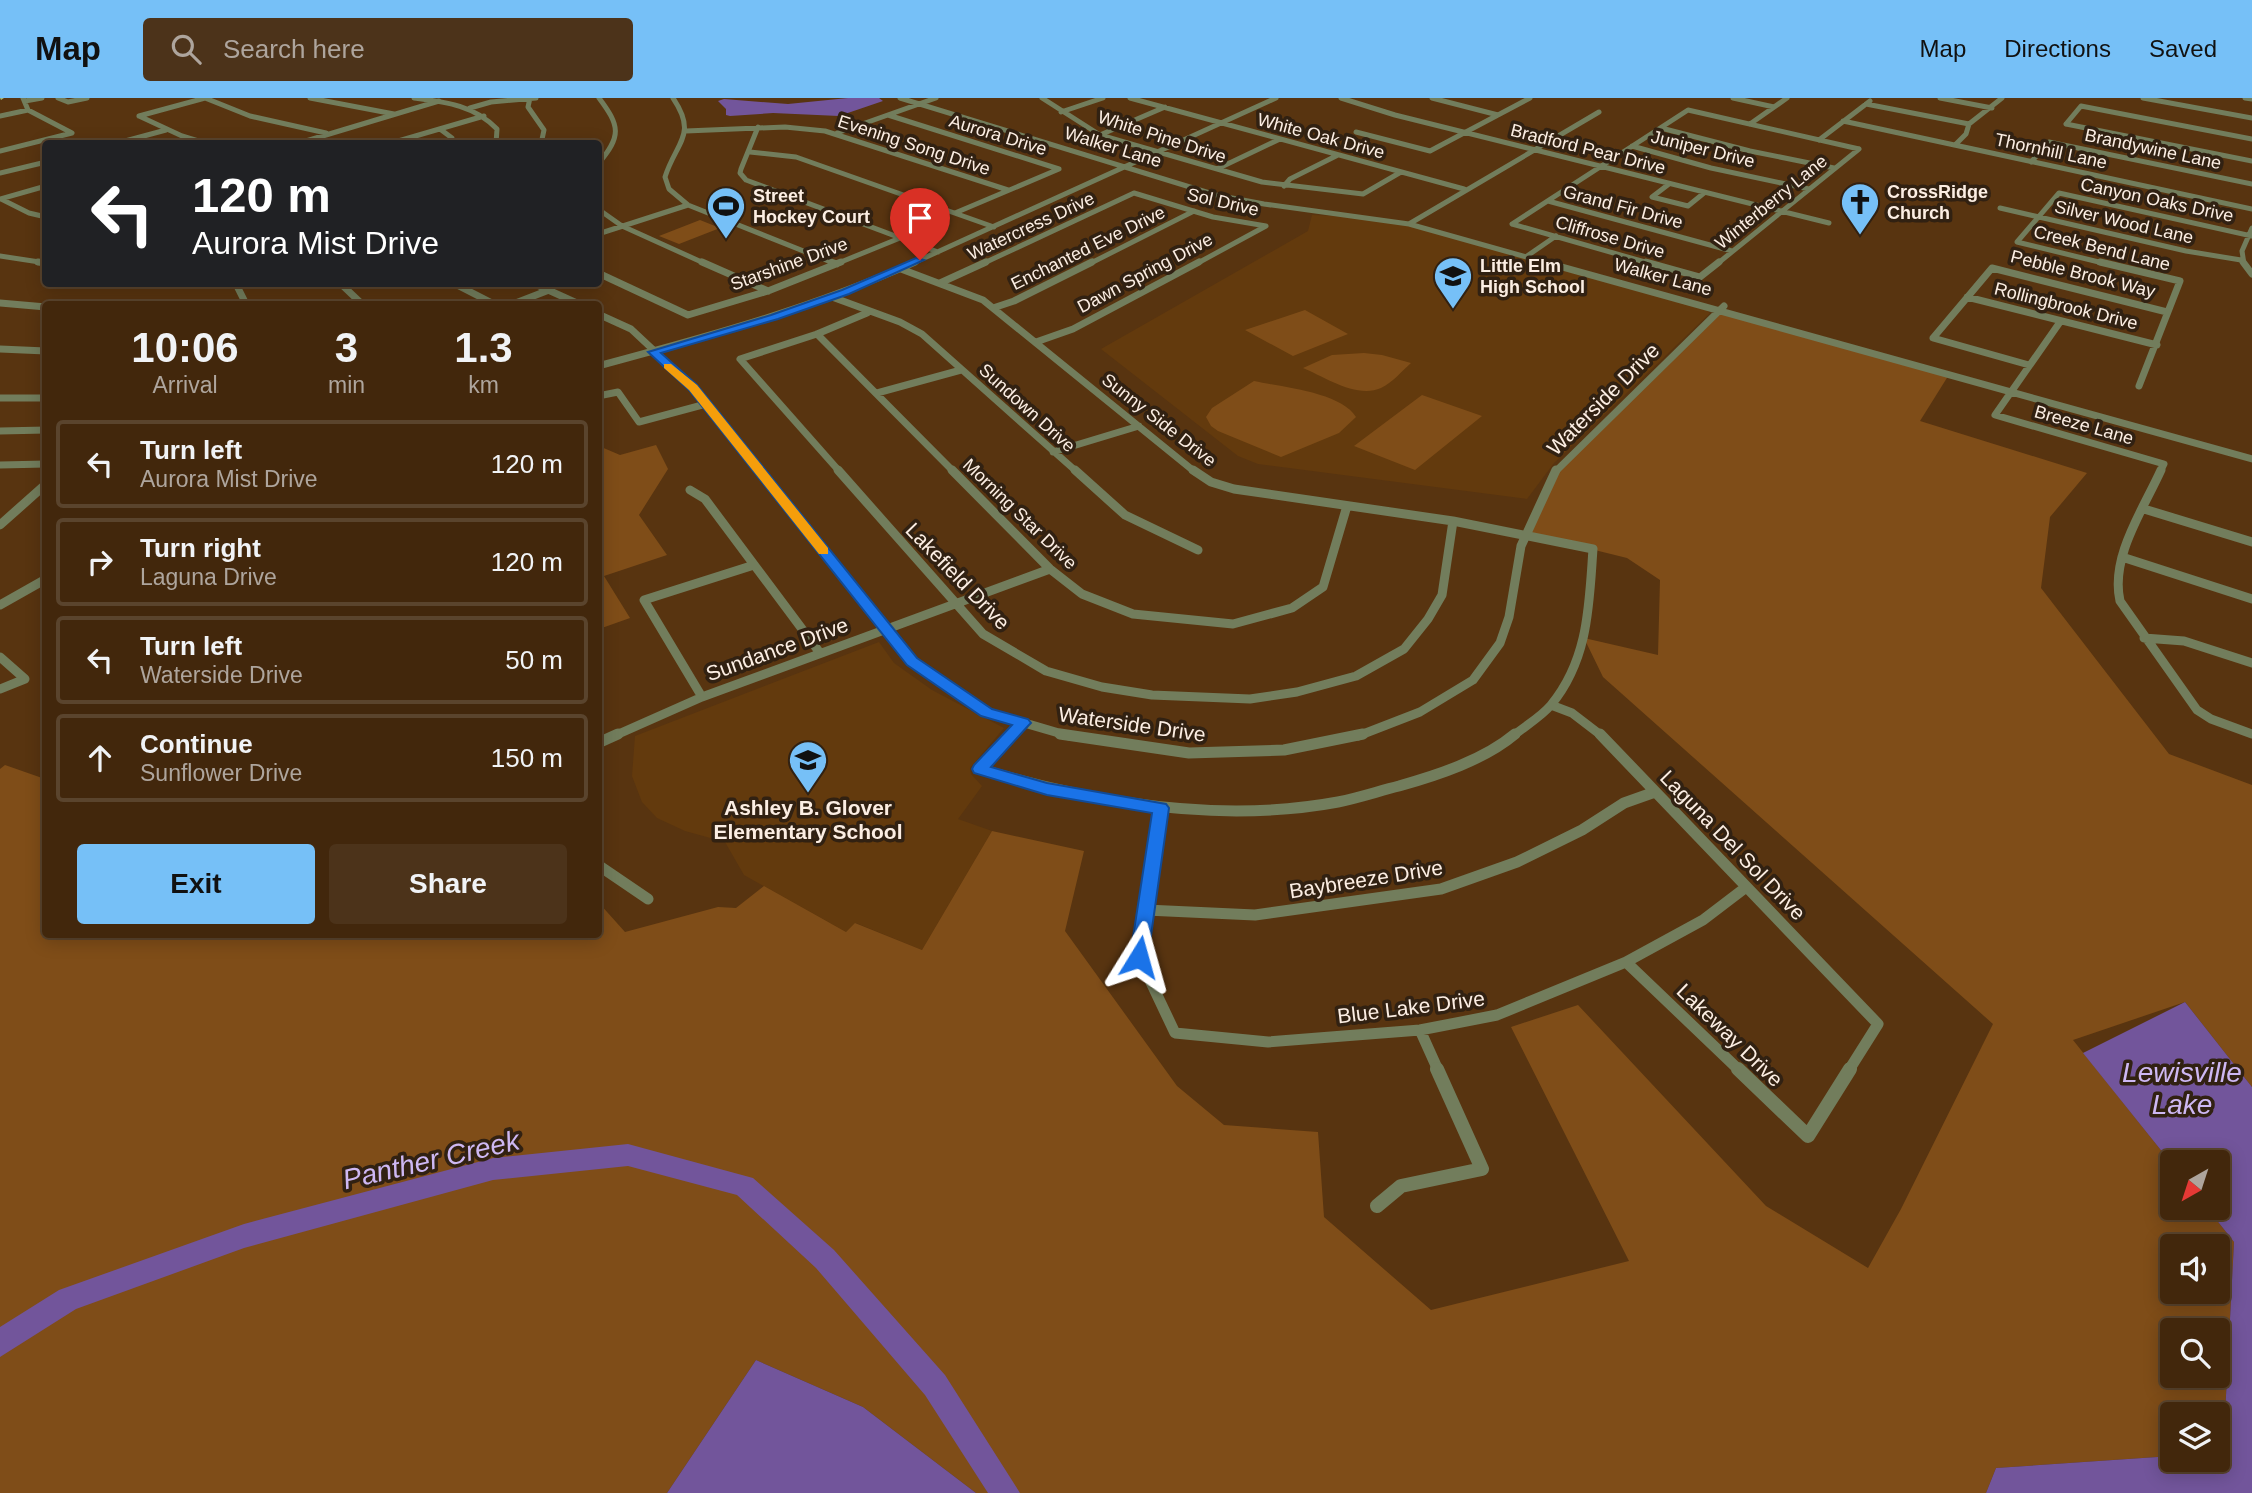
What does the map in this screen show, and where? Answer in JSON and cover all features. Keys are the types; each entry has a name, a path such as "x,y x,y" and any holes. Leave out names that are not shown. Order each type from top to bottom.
{"street":[{"path":"42,98 24,99 29,110 72,133 44,140"},
{"path":"58,98 68,102 87,98"},
{"path":"196,140 166,130 139,116 205,98 250,116 329,134"},
{"path":"310,98 397,115"},
{"path":"414,98 470,108 484,116 497,129 496,140"},
{"path":"530,98 528,107 544,130 542,140"},
{"path":"470,108 491,102 536,98"},
{"path":"599,98 612,114 615,134 602,158"},
{"path":"673,98 685,115 686,131 681,147 667,168 665,178 668,187 688,205 837,264"},
{"name":"Walker Lane","path":"900,98 921,101 1251,203 1412,222 2012,388 2181,439 2252,455"},
{"path":"837,134 921,101 936,98"},
{"name":"White Pine Drive","path":"1042,98 1100,135 1284,186 1363,194 1401,172"},
{"path":"1061,112 1103,98"},
{"name":"White Oak Drive","path":"1130,98 1464,190"},
{"path":"602,365 730,331 832,297 901,269 1276,98"},
{"name":"Bradford Pear Drive","path":"1341,98 1465,132 1829,223"},
{"path":"1432,98 1499,114"},
{"path":"1356,132 1430,151 1529,98"},
{"path":"1734,98 1774,107"},
{"path":"1750,124 1787,98"},
{"path":"1548,201 1688,110 1819,140 1874,98"},
{"path":"1940,98 1992,108"},
{"path":"1955,145 1966,134 1969,124 2003,98"},
{"path":"2143,98 2252,118"},
{"path":"2245,98 2252,99"},
{"path":"1257,100 1266,103"},
{"path":"309,140 439,102"},
{"path":"1866,104 1969,124"},
{"path":"2252,139 2081,106 2066,124 2252,161"},
{"path":"1100,135 1165,107"},
{"path":"0,116 29,110"},
{"path":"1412,222 1599,112"},
{"name":"Aurora Drive","path":"888,115 1059,169 1008,190"},
{"path":"402,140 484,116"},
{"name":"Thornhill Lane","path":"1843,121 2252,209"},
{"path":"758,127 750,152 740,167 740,173 746,180 938,252"},
{"name":"Evening Song Drive","path":"686,131 785,127 837,134 1008,190"},
{"path":"1661,128 1750,151 1834,168"},
{"path":"440,129 452,140"},
{"path":"129,140 166,130"},
{"path":"1217,169 1280,139"},
{"path":"0,151 42,140"},
{"name":"Winterberry Lane","path":"1700,277 1858,149 1819,140"},
{"name":"Brandywine Lane","path":"2031,162 2049,142 2252,184"},
{"path":"0,145 7,149"},
{"name":"Juniper Drive","path":"1632,146 1711,168 1809,189"},
{"path":"750,152 796,157 994,227"},
{"path":"1284,186 1290,179 1338,155"},
{"path":"0,173 42,163"},
{"path":"1669,184 1651,197 1688,206 1704,193"},
{"path":"0,199 42,187"},
{"path":"955,213 1008,190"},
{"name":"Sol Drive","path":"1134,193 1237,222 1266,226"},
{"name":"Watercress Drive","path":"940,284 1134,193"},
{"name":"Canyon Oaks Drive","path":"2039,217 2059,193 2251,233"},
{"path":"0,199 42,217"},
{"name":"Cliffrose Drive","path":"1548,201 1512,224 1700,277"},
{"name":"Grand Fir Drive","path":"1548,201 1732,251"},
{"path":"602,233 688,205"},
{"name":"Silver Wood Lane","path":"2000,208 2186,251 2242,260"},
{"name":"Enchanted Eve Drive","path":"993,308 1014,301 1194,211"},
{"path":"602,212 622,226 768,290"},
{"name":"Creek Bend Lane","path":"2039,217 2017,243 2180,281 2167,312"},
{"name":"Dawn Spring Drive","path":"1036,342 1073,329 1266,226"},
{"path":"2251,233 2240,253 2252,274"},
{"path":"1529,254 1556,236"},
{"name":"Starshine Drive","path":"602,275 688,315 768,290 900,238"},
{"path":"0,256 42,263"},
{"name":"Pebble Brook Way","path":"1967,297 1992,268 2167,312"},
{"name":"Sunny Side Drive","path":"901,269 983,300 1196,473 1211,482 1234,489 1453,521 1593,549 1587,630 1573,667 1550,705"},
{"path":"344,287 359,301"},
{"path":"461,287 488,301"},
{"path":"542,287 573,301"},
{"path":"521,301 549,290"},
{"name":"Sundown Drive","path":"832,297 867,313 908,325 1125,514 1198,550"},
{"path":"1967,297 1933,338 2029,365"},
{"name":"Rollingbrook Drive","path":"1967,297 2157,345"},
{"path":"0,303 42,307"},
{"name":"Waterside Drive","path":"602,316 631,329 647,341 653,352 693,387 912,662 987,712 1062,735 1189,753 1284,750 1356,737 1420,712 1473,680 1500,643 1509,617 1521,546 1552,476 1562,463 1722,308"},
{"path":"2139,386 2157,345 2167,312"},
{"path":"817,334 867,313"},
{"path":"2060,321 2012,388 2088,406 2252,455"},
{"name":"Lakefield Drive","path":"817,334 740,359 983,634 1046,671 1102,687 1152,695 1250,699 1297,692 1356,676 1404,649 1428,619 1442,595 1453,521"},
{"name":"Morning Star Drive","path":"817,334 1050,569 1082,594 1105,606 1133,614 1233,624 1292,608 1323,587 1347,506"},
{"name":"Walker Lane","path":"1855,344 1950,373 2012,388"},
{"path":"0,349 42,351"},
{"path":"877,393 961,370"},
{"name":"Breeze Lane","path":"2012,388 1995,415 2164,464 2144,509"},
{"path":"602,395 618,391 639,422 706,404"},
{"path":"0,398 42,398"},
{"path":"1053,452 1139,426"},
{"path":"0,431 42,430"},
{"path":"0,465 42,464"},
{"path":"0,525 42,488"},
{"path":"690,490 705,499 820,653"},
{"path":"2252,542 2144,509 2122,557 2116,584 2132,621 2197,710 2211,719 2252,734"},
{"path":"2122,557 2252,599"},
{"path":"702,697 644,600 754,565"},
{"name":"Sundance Drive","path":"602,741 702,697 1050,569"},
{"path":"0,605 42,581"},
{"path":"2144,638 2184,641 2252,663"},
{"path":"0,657 24,679 0,689"},
{"path":"1023,723 979,769 1047,789 1161,808 1251,810 1337,802 1424,779 1500,747 1550,705"},
{"name":"Laguna Del Sol Drive","path":"1550,705 1572,713 1598,731 1745,888 1878,1024 1808,1136"},
{"name":"Baybreeze Drive","path":"1146,909 1255,915 1441,889 1517,862 1582,830 1624,803 1655,792"},
{"path":"1146,909 1161,808"},
{"path":"602,868 648,899"},
{"name":"Blue Lake Drive","path":"1146,909 1139,957 1175,1033 1268,1042 1420,1030 1497,1015 1626,961 1703,920 1745,888"},
{"name":"Lakeway Drive","path":"1626,961 1808,1136"},
{"path":"1377,1206 1401,1186 1482,1169 1420,1030"}],"shaded area":[{"path":"1312,215 1356,217 1414,227 1705,309 1710,313 1554,463 1527,499 1258,464 1238,456 1101,349 1308,231"},
{"path":"700,220 720,228 679,244 659,236"},
{"path":"1305,310 1348,334 1293,356 1245,330"},
{"path":"1720,310 1950,373 1920,421 2087,473 2050,517 2041,588 2169,754 2252,785 2252,1087 2185,1002 2073,1040 2161,1150 2160,1220 2217,1220 2228,1234 2160,1234 2160,1304 2230,1304 2230,1237 2234,1242 2230,1319 2160,1318 2160,1388 2226,1388 2226,1402 2160,1402 2160,1457 1996,1468 1986,1493 976,1493 863,1407 756,1360 667,1493 0,1493 0,769 5,765 42,778 42,938 602,938 602,906 625,932 718,907 736,908 764,886 846,932 855,923 922,950 992,831 1084,851 1065,931 1177,1086 1224,1125 1318,1132 1324,1217 1431,1310 1629,1261 1511,1027 1578,1005 1766,1206 1868,1268 1901,1209 1993,1024 1603,677 1584,638 1658,655 1660,580 1627,558 1526,533 1557,469"},
{"path":"1364,353 1411,363 1389,383 1372,391 1341,386 1303,368 1332,355"},
{"path":"1254,381 1324,396 1338,402 1356,417 1339,433 1281,457 1218,431 1206,417 1212,408"},
{"path":"1422,395 1482,416 1415,470 1354,446"},
{"path":"656,445 668,469 639,515 667,555 604,576 630,618 602,628 602,447 620,455"},
{"name":"Ashley B. Glover Elementary School","path":"879,642 894,663 932,690 1004,728 970,768 971,774 982,786 958,819 992,831 922,950 856,923 846,932 744,875 725,842 685,831 657,818 642,802 632,776 635,736"}],"water":[{"path":"879,98 883,101 839,116 773,113 730,116 726,115 726,109 718,101 724,99 788,104"},
{"name":"Lewisville Lake","path":"2185,1002 2252,1087 2252,1493 1986,1493 1996,1468 2160,1457 2160,1472 2230,1472 2230,1402 2226,1402 2226,1388 2230,1388 2234,1242 2217,1220 2230,1220 2230,1150 2161,1150 2083,1053"},
{"path":"756,1360 863,1407 976,1493 667,1493"}],"waterway":[{"name":"Panther Creek","path":"0,1343 68,1299 244,1236 493,1169 628,1155 744,1186 825,1259 935,1385 1005,1493"}],"slow traffic":[{"path":"668,366 693,387 824,551"}],"place":[{"name":"CrossRidge Church","path":"1860,236"},
{"name":"Street Hockey Court","path":"726,240"},
{"name":"Little Elm High School","path":"1453,310"},
{"name":"Ashley B. Glover Elementary School","path":"808,794"}],"route":[{"path":"920,260 845,292 775,317 653,352 693,387 912,662 987,712 1023,723 979,769 1047,789 1161,808 1139,957"}]}
